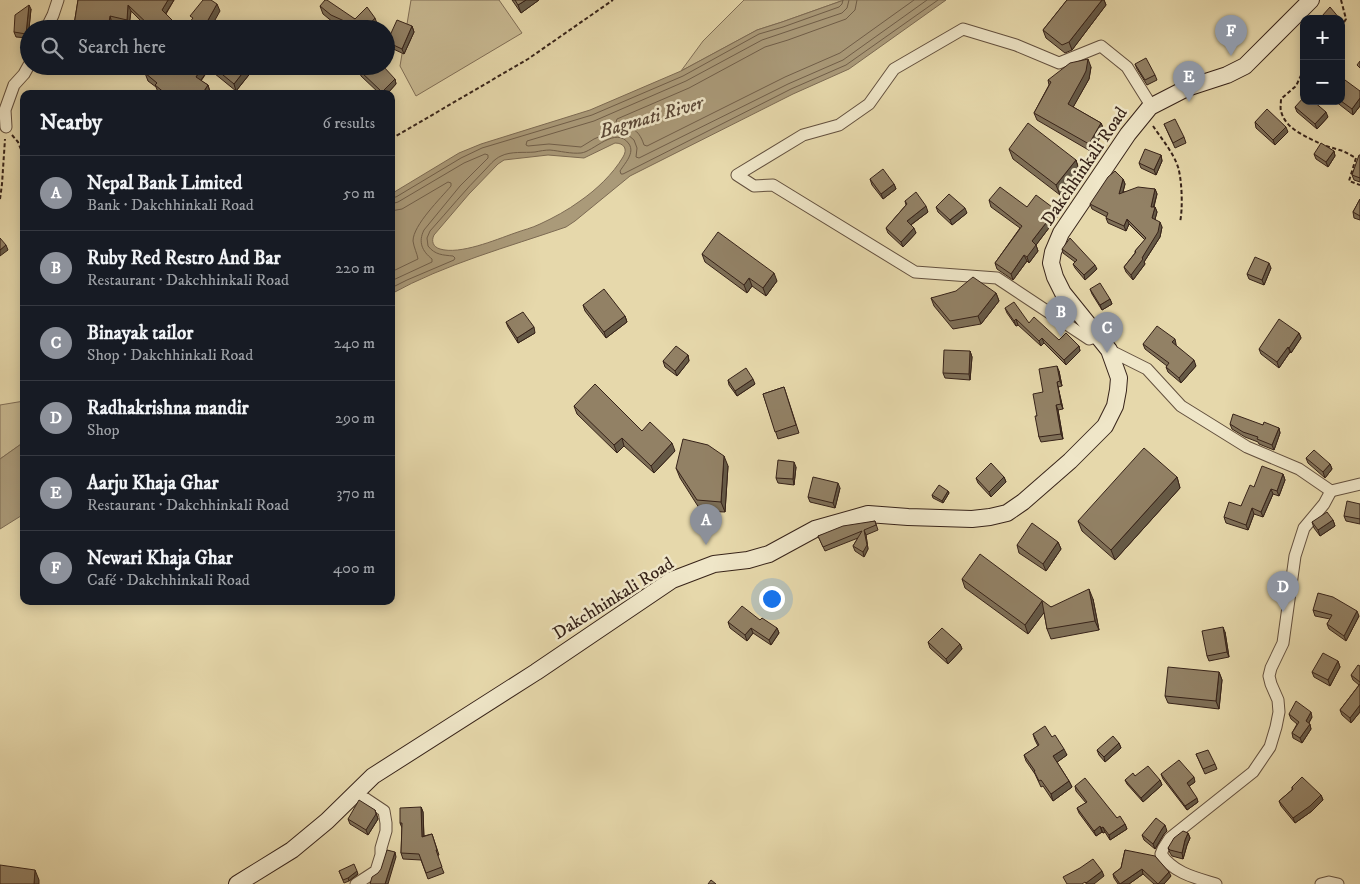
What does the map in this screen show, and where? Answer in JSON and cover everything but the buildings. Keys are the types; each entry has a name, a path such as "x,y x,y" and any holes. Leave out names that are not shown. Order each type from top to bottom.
{"main road":[{"name":"Dakchhinkali Road","path":"238,884 292,850 327,822 373,776 536,672 672,580 714,564 748,560 769,554 815,529 868,514 972,519 990,517 1007,512 1023,502 1070,461 1105,426 1116,406 1119,378 1109,350 1064,293 1055,277 1051,263 1052,252 1061,233 1123,141 1148,110 1187,88 1227,75 1244,66 1311,0"}],"street":[{"path":"50,20 58,0"},
{"path":"1099,336 1089,339 997,278 915,272 772,185 754,186 737,175 803,135 839,124 869,104 894,70 963,29 1016,45 1059,63 1101,46 1127,67 1148,110"},
{"path":"6,128 6,110 14,85 23,75"},
{"path":"1109,350 1147,369 1181,406 1246,447 1299,469 1331,490 1360,484"},
{"path":"1216,884 1180,872 1161,854 1170,838 1253,772 1270,747 1279,712 1278,700 1269,676 1284,643 1295,556 1304,528 1324,504 1331,490"},
{"path":"354,795 366,799 384,811 386,823 381,855 376,871 356,884"},
{"path":"1321,884 1329,882 1338,884"}],"path":[{"path":"395,137 528,59 613,0"},
{"path":"1340,0 1345,15"},
{"path":"1300,77 1296,86 1282,99 1280,111 1287,124 1299,133 1325,146 1343,151 1356,158 1349,182 1360,185"},
{"path":"1148,110 1178,166 1182,215 1180,222"},
{"path":"6,128 20,147"},
{"path":"0,199 6,128"}],"shaded area":[{"path":"411,0 499,0 522,33 416,96 400,66"},
{"path":"744,0 844,0 757,30 681,71 703,41"},
{"path":"20,402 20,445 0,459 0,405"}],"water":[{"name":"Bagmati River","path":"844,0 946,0 849,69 793,94 630,176 566,227 455,265 395,292 395,192 459,153 481,144 590,110 681,71 757,30","holes":["615,143 621,144 625,151 619,163 598,187 571,208 534,227 488,243 457,250 440,249 433,244 434,235 469,194 504,160 548,155 584,158"]},
{"path":"20,445 20,516 0,529 0,459"}],"place":[{"name":"Newari Khaja Ghar","path":"1231,56"},
{"name":"Aarju Khaja Ghar","path":"1189,102"},
{"name":"Ruby Red Restro And Bar","path":"1061,337"},
{"name":"Binayak tailor","path":"1107,353"},
{"name":"Nepal Bank Limited","path":"706,545"},
{"name":"Radhakrishna mandir","path":"1283,612"}]}
